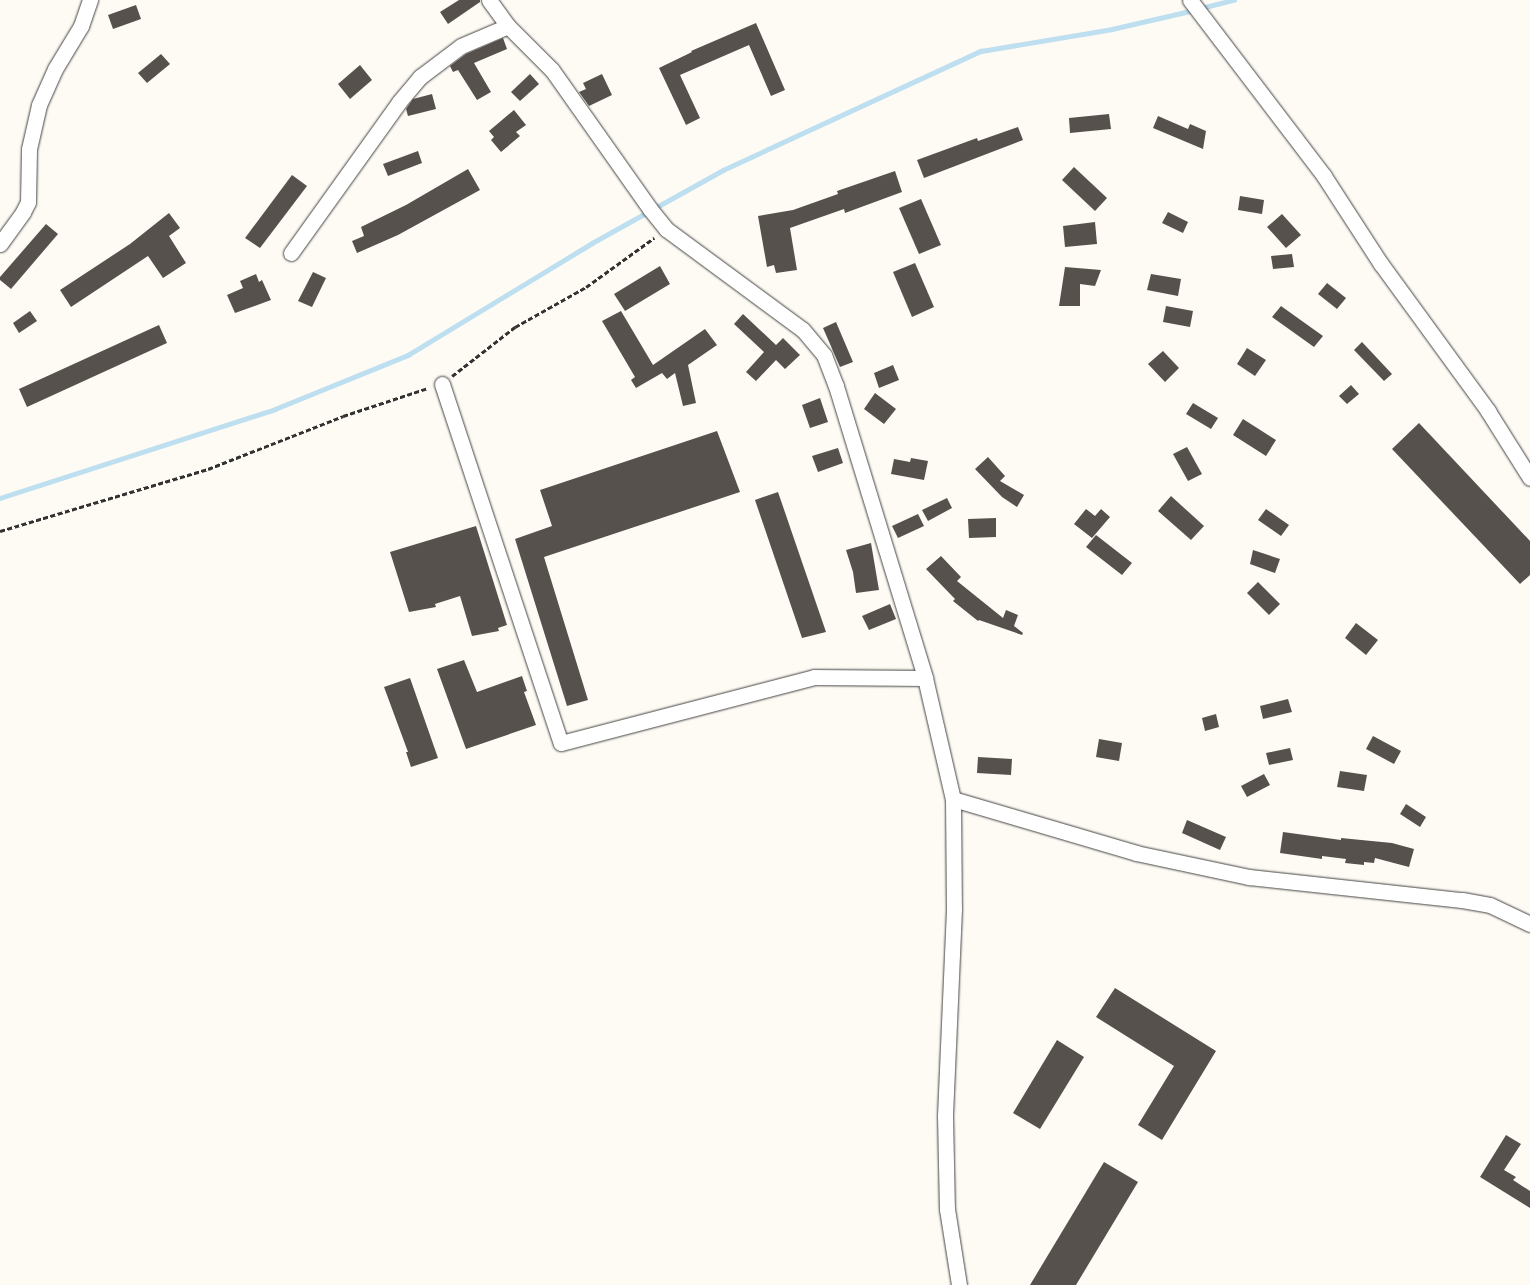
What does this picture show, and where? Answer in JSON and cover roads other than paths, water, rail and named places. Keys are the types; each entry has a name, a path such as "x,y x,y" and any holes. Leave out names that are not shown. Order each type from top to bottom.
{"street":[{"path":"0,244 28,202 29,149 39,105 55,69 81,26 90,0"},
{"path":"488,0 508,26 552,70 650,210 666,229 803,330 824,355 836,386 925,678 953,799 954,909 945,1116 947,1209 959,1285"},
{"path":"1190,0 1324,176 1382,264 1488,411 1530,478"},
{"path":"291,253 398,102 420,76 461,46 508,26"},
{"path":"442,384 561,743 814,677 925,678"},
{"path":"953,799 1155,857 1249,877 1462,900 1490,905 1530,924"}],"waterway":[{"path":"1201,8 1234,0"},
{"path":"0,498 275,409 408,355 592,243 723,170 981,51 1112,29 1194,10"}]}
